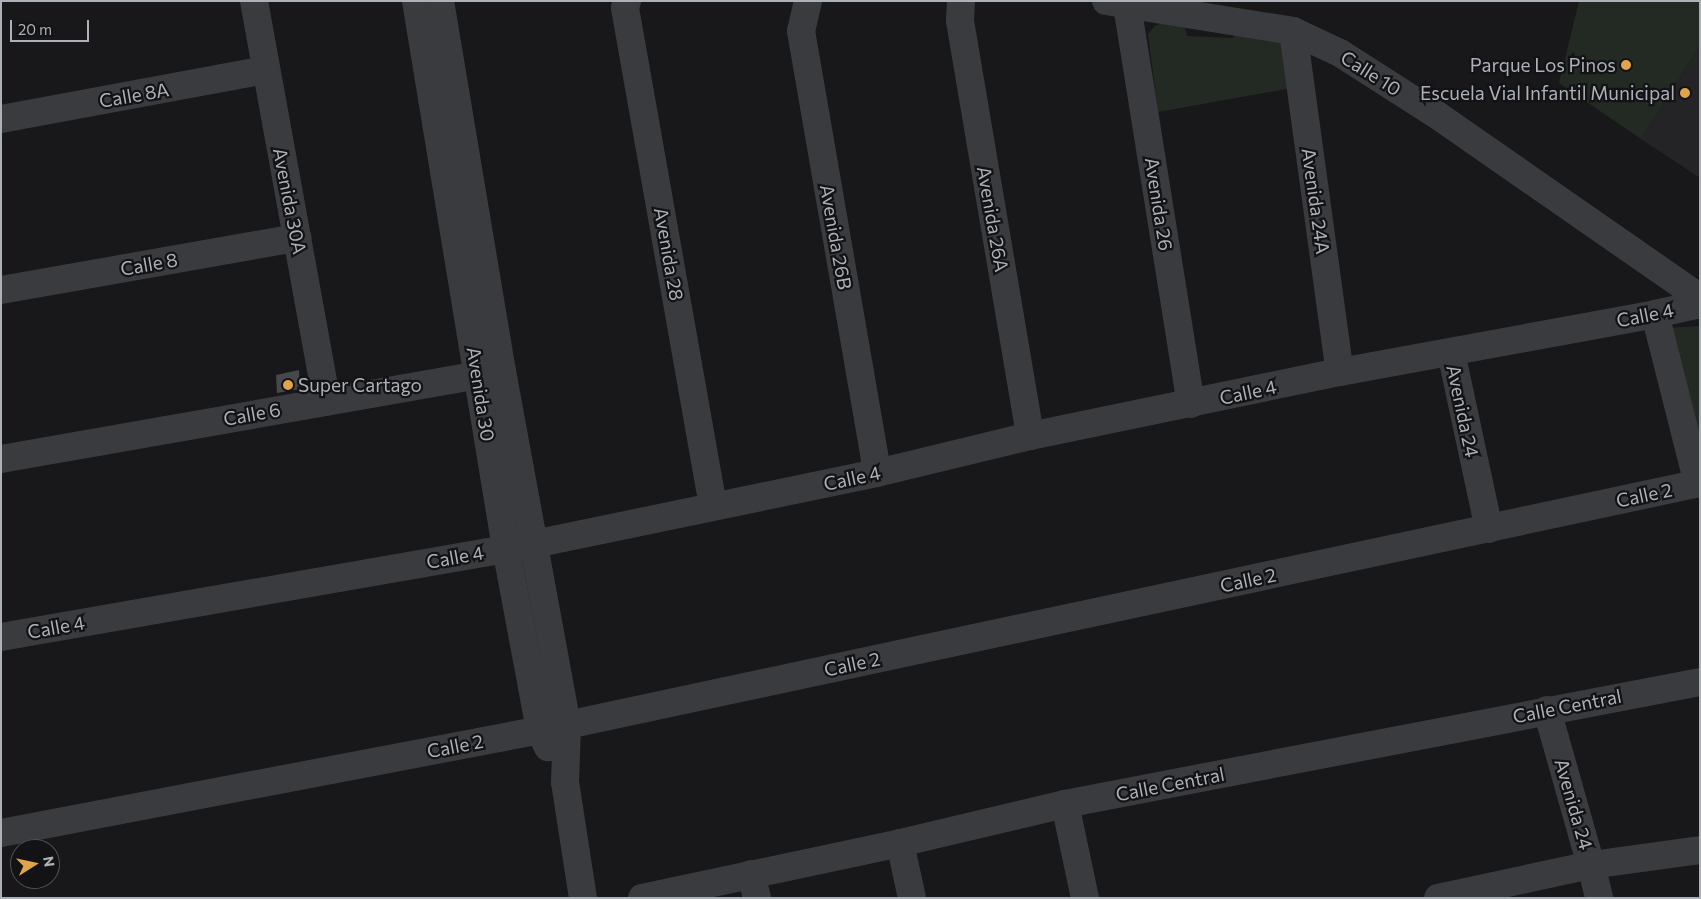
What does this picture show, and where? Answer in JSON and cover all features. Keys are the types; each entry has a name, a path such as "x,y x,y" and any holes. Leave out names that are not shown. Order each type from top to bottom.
{"street":[{"name":"Avenida 30A","path":"254,1 327,401"},
{"name":"Avenida 30","path":"416,1 490,373 534,544 567,725 565,782 583,898"},
{"name":"Avenida 30","path":"440,1 490,373 506,548 540,730 565,782"},
{"name":"Avenida 28","path":"627,1 625,8 713,506"},
{"name":"Avenida 26B","path":"808,1 801,31 877,473"},
{"name":"Avenida 26A","path":"961,1 960,21 1030,436"},
{"name":"Calle 10","path":"1116,3 1293,31 1340,53 1437,115 1700,298"},
{"name":"Avenida 26","path":"1116,3 1191,404"},
{"name":"Avenida 24A","path":"1293,31 1340,372"},
{"name":"Calle 8A","path":"1,119 266,70"},
{"name":"Calle 8","path":"1,290 297,238"},
{"name":"Calle 4","path":"1,637 534,544 877,473 1030,436 1340,372 1700,304"},
{"path":"1655,314 1699,483"},
{"name":"Avenida 24","path":"1451,352 1489,529"},
{"name":"Calle 6","path":"1,459 490,373"},
{"name":"Calle 2","path":"1,833 567,725 1699,483"},
{"name":"Calle Central","path":"642,898 754,886 900,843 1065,804 1700,682"},
{"name":"Avenida 24","path":"1547,710 1592,865 1598,898"},
{"path":"1065,804 1085,898"},
{"path":"900,843 912,898"},
{"path":"1438,898 1592,865 1700,850"}],"shaded area":[{"name":"Parque Los Pinos","path":"1579,1 1700,1 1700,46 1641,139 1559,83"},
{"path":"1165,22 1184,25 1187,36 1233,38 1237,30 1246,28 1286,45 1292,88 1158,112 1148,34 1155,26"},
{"name":"Escuela Vial Infantil Municipal","path":"1700,46 1700,178 1641,139"},
{"path":"1700,326 1700,465 1668,328"}],"building":[{"name":"Super Cartago","path":"299,370 300,389 277,393 276,375"}],"place":[{"name":"Parque Los Pinos","path":"1626,65"},
{"name":"Escuela Vial Infantil Municipal","path":"1685,93"},
{"name":"Super Cartago","path":"288,385"}]}
